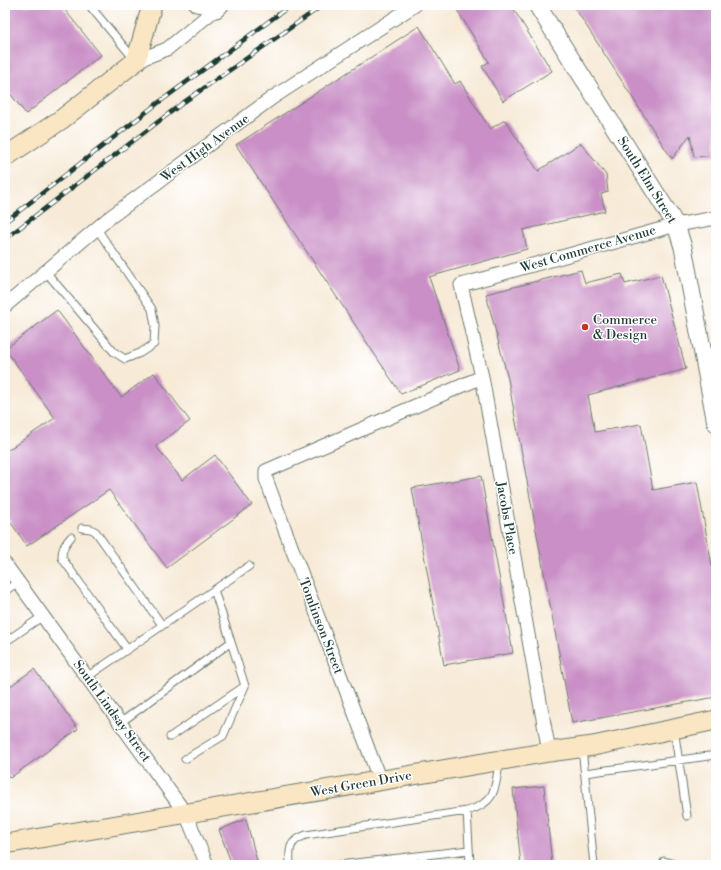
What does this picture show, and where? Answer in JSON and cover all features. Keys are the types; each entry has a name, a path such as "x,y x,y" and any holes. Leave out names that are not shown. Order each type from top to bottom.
{"main road":[{"path":"5,157 62,119 136,61 152,5"},
{"name":"West Green Drive","path":"5,844 582,747 716,720"}],"street":[{"path":"196,5 218,7"},
{"name":"West High Avenue","path":"5,306 109,218 272,98 415,5"},
{"name":"South Elm Street","path":"537,5 676,225 684,246 716,423"},
{"path":"136,61 168,49 218,7"},
{"name":"West Commerce Avenue","path":"461,285 676,225 716,218"},
{"name":"Jacobs Place","path":"461,285 482,377 549,752"},
{"name":"Tomlinson Street","path":"380,781 292,550 266,479 266,471 482,377"},
{"name":"South Lindsay Street","path":"5,564 186,814 207,865"}],"lane":[{"path":"89,5 136,61"},
{"path":"46,272 114,352 125,358 140,353 154,344 155,326 152,308 97,229"},
{"path":"82,528 91,528 96,532 162,625"},
{"path":"71,537 62,550 62,558 127,649"},
{"path":"86,677 250,566"},
{"path":"5,591 18,582"},
{"path":"185,759 223,736 245,686 214,590"},
{"path":"5,642 42,616"},
{"path":"120,723 231,642"},
{"path":"170,737 245,686"},
{"path":"674,729 688,816"},
{"path":"582,747 594,865"},
{"path":"585,773 716,755"},
{"path":"290,865 289,851 292,843 297,838 306,835 479,808 486,803 492,795 495,787 499,760"},
{"path":"467,811 470,865"},
{"path":"339,865 469,850"},
{"path":"664,860 677,865"}],"building":[{"path":"5,5 61,5 101,55 26,114 5,87"},
{"path":"454,5 511,5 552,71 503,101 482,66 489,62"},
{"path":"573,5 716,5 716,155 694,157 690,135 672,159"},
{"path":"419,26 455,84 460,81 490,129 505,120 538,171 581,143 606,175 608,192 601,194 605,211 523,230 527,249 429,277 460,370 401,394 236,145"},
{"path":"581,270 585,283 622,274 625,284 661,275 686,369 588,395 595,432 641,424 653,490 697,482 716,588 716,697 572,723 508,379 486,294"},
{"path":"57,310 121,397 154,373 190,421 156,446 182,480 215,455 252,505 167,568 109,490 27,546 5,514 5,452 55,418 5,349"},
{"path":"481,476 513,653 444,665 412,488"},
{"path":"34,669 78,729 10,778 5,772 5,690"},
{"path":"544,786 552,865 521,865 513,789"},
{"path":"246,819 257,861 249,865 232,865 219,830"}],"railway":[{"path":"5,222 158,103 291,5"},
{"path":"5,239 184,102 323,5"}],"place":[{"name":"Commerce & Design","path":"585,327"}]}
